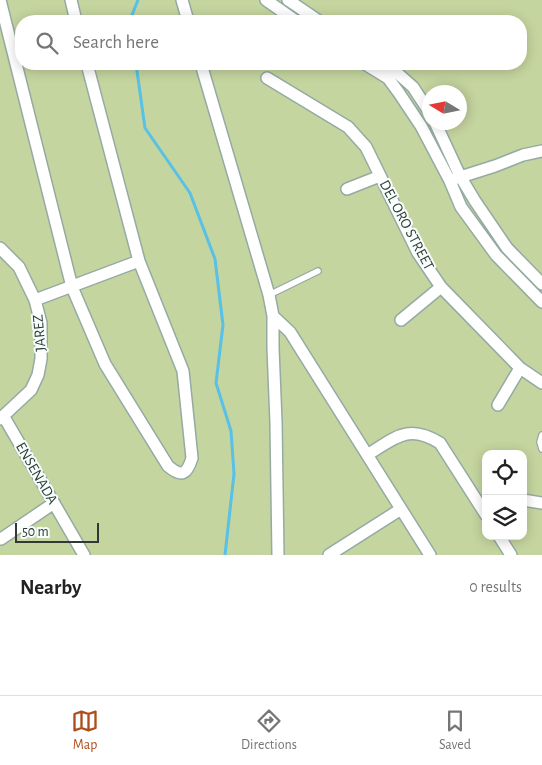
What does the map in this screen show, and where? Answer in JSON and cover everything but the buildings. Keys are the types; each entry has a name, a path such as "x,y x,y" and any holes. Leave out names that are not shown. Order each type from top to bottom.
{"street":[{"path":"0,0 15,48"},
{"path":"71,0 75,15"},
{"path":"182,0 186,15"},
{"path":"266,0 287,15"},
{"path":"288,0 310,15"},
{"path":"21,70 72,287 105,364 168,466 175,472 183,473 188,470 192,458 183,371 139,261 90,70"},
{"path":"203,70 269,295 273,316 272,348 276,422 278,555"},
{"path":"375,70 388,78 422,126 455,178 474,201 507,248 542,284"},
{"path":"394,70 413,87 422,101"},
{"name":"DEL ORO STREET","path":"267,78 348,127 366,147 418,253 441,287 520,368 542,383"},
{"path":"438,130 455,178 461,208 496,255 542,302"},
{"path":"455,178 523,155 542,151"},
{"path":"347,190 380,176"},
{"name":"JAREZ","path":"0,248 18,267 35,300 41,323 41,359 38,375 31,390 2,418"},
{"path":"35,300 139,261"},
{"path":"400,320 441,287"},
{"path":"273,316 290,332 430,555"},
{"path":"498,405 520,368"},
{"name":"ENSENADA","path":"2,418 84,555"},
{"path":"367,455 403,434 414,433 434,439 440,443 482,509"},
{"path":"527,501 542,503"},
{"path":"1,539 54,504"},
{"path":"328,555 401,509"},
{"path":"502,540 511,555"}],"lane":[{"path":"269,295 318,271"},
{"path":"542,435 540,442 542,449"}],"green space":[{"path":"0,0 542,0 542,555 0,555"}],"waterway":[{"path":"132,15 138,0"},
{"path":"137,70 145,128 190,193 215,259 223,325 216,383 231,431 234,474 225,555"}]}
